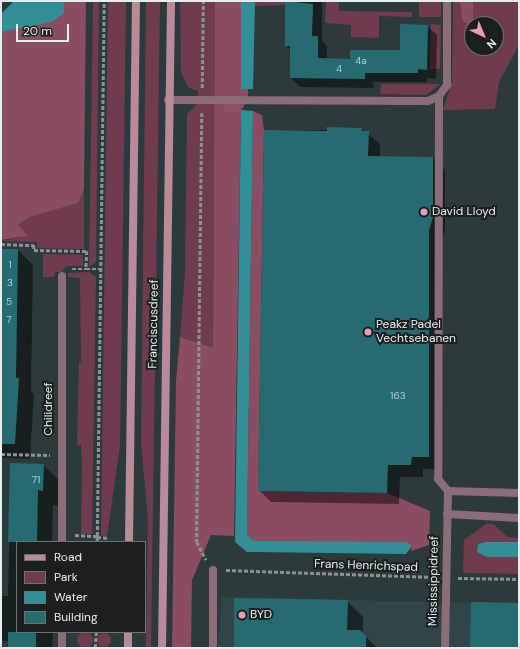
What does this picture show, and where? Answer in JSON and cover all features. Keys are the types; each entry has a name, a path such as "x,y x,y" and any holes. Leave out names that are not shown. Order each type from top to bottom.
{"main road":[{"name":"Franciscusdreef","path":"129,541 136,1"},
{"name":"Franciscusdreef","path":"162,648 168,100 171,1"},
{"path":"128,633 128,648"}],"street":[{"path":"168,100 202,97 428,101 439,96 447,85 447,1"},
{"path":"439,96 438,479 448,491 519,493"},
{"name":"Chilidreef","path":"62,276 62,538"},
{"name":"Mississippidreef","path":"445,648 448,491"},
{"path":"447,514 519,518"},
{"path":"213,570 213,648"},
{"path":"62,633 62,648"}],"path":[{"path":"97,541 104,1"},
{"path":"203,1 197,542 213,570"},
{"path":"1,244 34,245 34,250 87,251 86,269 100,269"},
{"path":"1,454 61,455"},
{"path":"62,538 97,536 109,538"},
{"name":"Frans Henrichspad","path":"213,570 519,579"},
{"path":"95,648 96,633"}],"shaded area":[{"path":"64,1 86,1 84,189 78,203 30,217 18,225 28,236 1,240 1,32 42,23"},
{"path":"215,1 241,1 241,88 248,89 248,99 241,111 234,536 211,535 192,580 191,648 172,648 176,381 180,337 213,348"},
{"path":"460,1 473,1 473,16 464,16 464,22 462,20"},
{"path":"253,111 262,115 264,130 258,491 387,493 430,511 429,545 411,551 412,546 253,541 247,534"},
{"path":"222,597 519,604 519,648 218,648"}],"green space":[{"path":"93,1 99,1 96,262 89,267"},
{"path":"108,1 126,1 120,445 107,536 101,536"},
{"path":"146,1 160,1 151,648 146,648 148,520 141,442"},
{"path":"180,1 215,1 213,349 180,337 185,273 187,114 198,103 198,91 188,87 181,72"},
{"path":"255,1 285,1 285,5 255,6"},
{"path":"326,1 339,1 339,11 412,12 412,17 379,16 379,38 351,37 351,25 325,23"},
{"path":"453,1 460,1 462,20 464,20 464,56 504,56 504,16 473,16 473,1 519,1 519,45 499,82 495,109 443,110 452,82"},
{"path":"419,2 441,2 441,17 419,17"},
{"path":"431,24 441,25 440,69 430,69"},
{"path":"381,84 440,84 426,95 380,94"},
{"path":"84,189 84,249 37,248 37,242 1,241 28,236 17,226 30,217 78,203"},
{"path":"43,254 83,255 83,266 66,266 62,272 55,272 54,277 43,277"},
{"path":"89,272 96,277 92,534 81,534 82,464 81,445 77,445 79,362 81,362 80,278 68,277 68,273"},
{"path":"486,524 493,524 508,537 519,538 519,542 485,542 478,544 477,552 487,557 519,557 519,574 463,573 464,540"},
{"path":"82,633 88,633 92,637 92,643 85,648 78,643 77,640"},
{"path":"101,633 107,633 111,637 111,643 107,647 101,647 97,643 97,637"}],"water":[{"path":"14,1 64,1 64,13 52,22 1,32 1,14"},
{"path":"241,1 255,1 253,89 241,89"},
{"path":"241,110 253,111 247,534 253,541 406,542 412,546 406,554 247,552 235,542"},
{"path":"485,542 519,542 519,557 487,557 477,552 478,544"}],"building":[{"path":"285,1 313,4 312,36 318,36 318,58 350,59 350,50 400,50 400,24 428,25 427,70 418,69 418,73 365,73 365,79 290,78 290,46 285,46"},
{"path":"327,127 362,128 362,131 369,131 368,156 433,157 433,217 429,231 429,457 412,457 411,465 388,465 387,493 258,491 264,130 327,131"},
{"path":"1,249 18,249 16,378 19,378 15,444 1,444"},
{"path":"10,463 44,464 43,491 38,490 37,541 8,542"},
{"path":"234,598 348,600 347,630 360,630 366,636 366,648 234,648"},
{"path":"471,602 519,603 519,648 470,648"},
{"path":"8,632 36,633 36,648 8,648"}],"place":[{"name":"David Lloyd","path":"424,212"},
{"name":"Peakz Padel Vechtsebanen","path":"368,332"},
{"name":"BYD","path":"242,615"}]}
